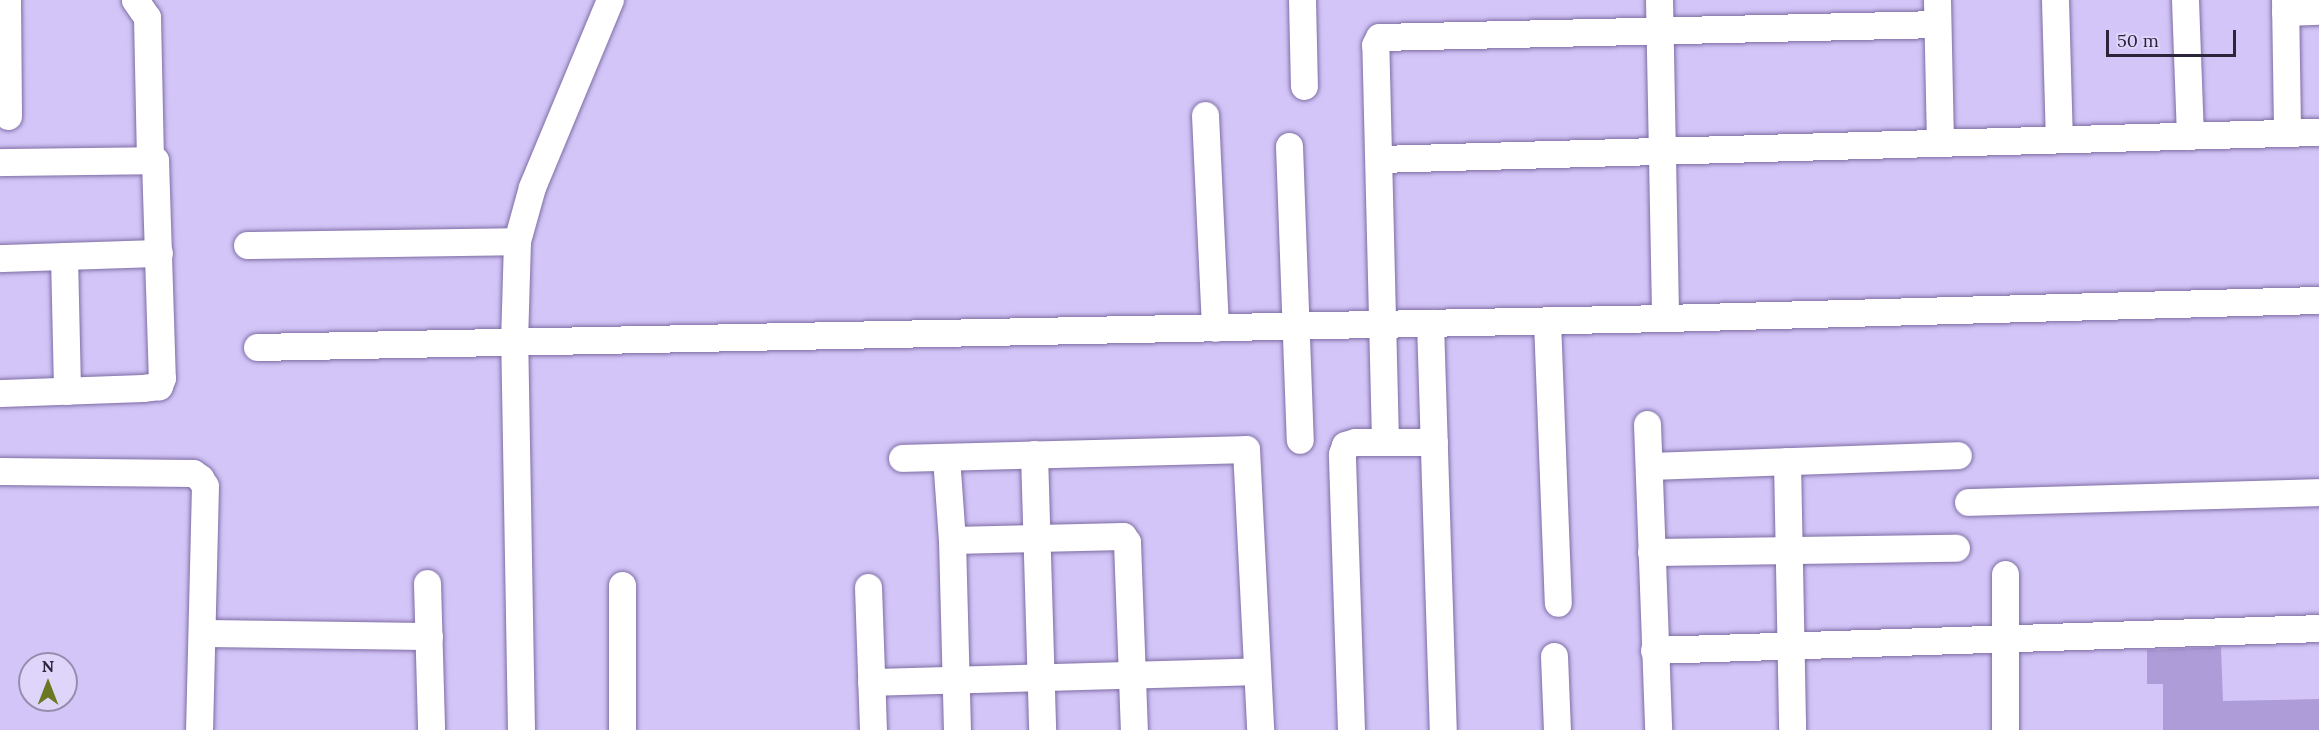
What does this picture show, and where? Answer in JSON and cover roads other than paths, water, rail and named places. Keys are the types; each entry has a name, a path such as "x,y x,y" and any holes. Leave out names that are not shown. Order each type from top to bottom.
{"street":[{"path":"6,0 8,116"},
{"path":"135,0 147,17 150,159"},
{"path":"521,730 514,342 517,241 536,178 610,0"},
{"path":"1302,0 1304,86"},
{"path":"1659,0 1665,318"},
{"path":"2055,0 2059,139"},
{"path":"2185,0 2190,136"},
{"path":"2287,133 2285,6 2319,11"},
{"path":"1385,441 1375,45 1379,37 1660,31 1937,12 1940,143"},
{"path":"1205,115 1215,328"},
{"path":"1379,159 2319,132"},
{"path":"1289,146 1300,440"},
{"path":"0,162 150,159 157,164 159,253 159,386 0,393"},
{"path":"247,245 517,241"},
{"path":"0,258 159,253"},
{"path":"64,256 67,391"},
{"path":"257,347 1547,321 2319,300"},
{"path":"1547,321 1558,603"},
{"path":"1430,323 1443,730"},
{"path":"1647,424 1658,730"},
{"path":"1351,730 1341,454 1345,445 1355,442 1434,442"},
{"path":"902,458 1246,448 1260,730"},
{"path":"1034,454 1042,730"},
{"path":"1649,466 1958,455"},
{"path":"946,457 952,540 957,730"},
{"path":"1787,461 1792,730"},
{"path":"0,471 193,473 200,478 205,486 199,730"},
{"path":"1968,501 2319,492"},
{"path":"952,540 1123,536 1127,542 1134,730"},
{"path":"1652,552 1956,548"},
{"path":"2005,574 2005,730"},
{"path":"427,583 431,730"},
{"path":"622,585 622,730"},
{"path":"868,587 873,730"},
{"path":"1654,650 2319,628"},
{"path":"202,633 429,636"},
{"path":"1554,656 1557,730"},
{"path":"871,682 1256,671"}]}
